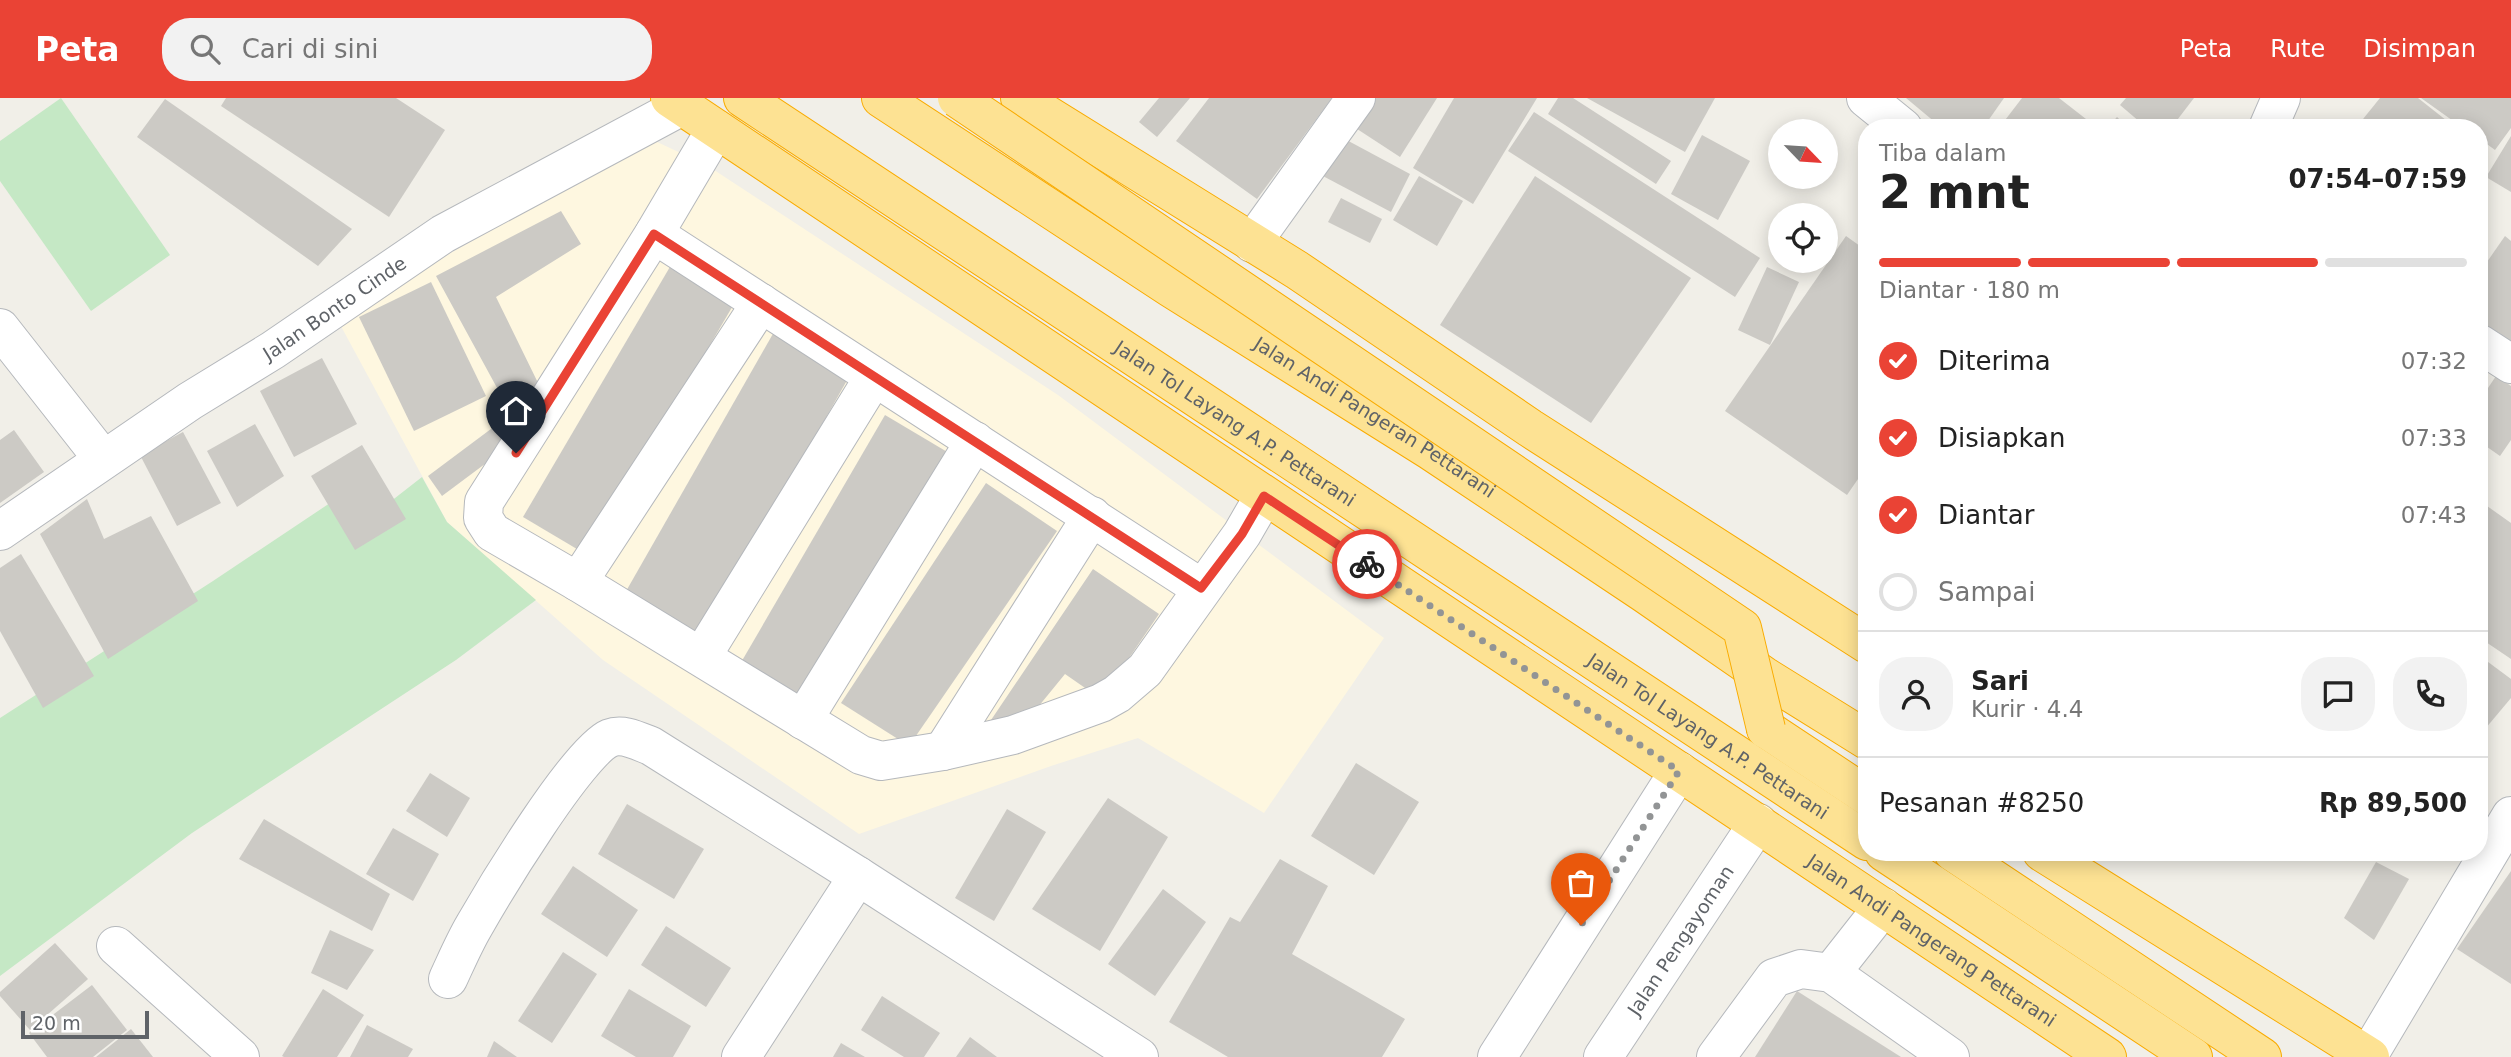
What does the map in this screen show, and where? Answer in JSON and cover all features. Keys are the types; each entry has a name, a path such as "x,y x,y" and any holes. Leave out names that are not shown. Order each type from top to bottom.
{"highway":[{"name":"Jalan Tol Layang A.P. Pettarani","path":"743,98 1858,835"},
{"name":"Jalan Andi Pangeran Pettarani","path":"881,98 1171,288 1431,451 1764,676 1858,734"},
{"name":"Jalan Tol Layang A.P. Pettarani","path":"957,98 1742,628 1766,729 1858,790"},
{"path":"1020,98 1297,270 1530,428 1858,638"},
{"name":"Jalan Andi Pangerang Pettarani","path":"705,115 1264,496 2107,1057"},
{"path":"1898,861 2193,1057"},
{"path":"1967,861 2262,1057"},
{"path":"2074,865 2369,1056"}],"street":[{"path":"1252,243 1356,98"},
{"path":"1866,98 1892,119"},
{"path":"2272,119 2281,98"},
{"path":"705,115 654,234 484,502 483,518 492,532 702,656 861,755 881,761 943,751 1013,735 1090,707 1117,694 1145,670 1242,534 1264,496"},
{"name":"Jalan Bonto Cinde","path":"0,531 190,401 273,350 443,234 705,115"},
{"path":"654,234 1201,588"},
{"path":"578,582 761,303"},
{"path":"0,328 103,460"},
{"path":"2488,349 2511,364"},
{"path":"702,656 874,377"},
{"path":"803,720 975,441"},
{"path":"943,751 1092,516"},
{"path":"447,979 474,927 531,835 588,754 610,738 630,737 651,746 858,876 1091,1044 1139,1057"},
{"path":"1497,1057 1679,771"},
{"path":"2488,855 2511,816"},
{"name":"Jalan Pengayoman","path":"1603,1057 1758,823"},
{"path":"2369,1056 2484,861"},
{"path":"741,1057 858,876"},
{"path":"1831,973 1882,907"},
{"path":"116,946 240,1057"},
{"path":"1716,1057 1773,978 1801,969 1831,973 1950,1057"}],"shaded area":[{"path":"653,140 708,166 1058,395 1384,638 1264,813 1138,738 859,834 603,660 447,522 336,317"}],"green space":[{"path":"61,98 170,255 91,311 0,181 0,141"},
{"path":"422,477 447,522 536,600 456,660 192,833 0,976 0,718 345,493 363,523"}],"building":[{"path":"226,98 396,98 445,130 389,217 221,106"},
{"path":"1159,98 1190,98 1157,137 1139,122"},
{"path":"1209,98 1332,98 1257,199 1176,141"},
{"path":"1368,98 1437,98 1400,157 1351,125"},
{"path":"1454,98 1537,98 1473,204 1413,168"},
{"path":"1558,98 1573,98 1671,161 1656,184 1548,114"},
{"path":"1587,98 1715,98 1685,152"},
{"path":"1906,98 2004,98 1989,119 1931,119"},
{"path":"2022,98 2059,98 2086,119 2006,119"},
{"path":"2126,98 2194,98 2178,119 2136,119 2120,105"},
{"path":"2380,98 2418,98 2445,119 2363,119"},
{"path":"2421,98 2511,98 2511,128 2495,150 2488,145 2488,119 2450,119"},
{"path":"165,99 352,229 318,266 137,137"},
{"path":"1534,112 1760,258 1735,297 1508,151"},
{"path":"1702,135 1750,161 1718,220 1671,194"},
{"path":"2511,136 2511,192 2488,178 2488,174"},
{"path":"1341,137 1410,174 1391,212 1321,175"},
{"path":"1419,176 1463,201 1437,246 1393,220"},
{"path":"1535,176 1691,278 1591,423 1440,325"},
{"path":"1341,198 1382,219 1370,243 1328,222"},
{"path":"561,211 581,244 496,297 541,389 508,408 436,276"},
{"path":"1846,236 1858,245 1858,479 1847,495 1725,411 1820,273 1838,273 1838,248"},
{"path":"2505,236 2511,241 2511,349 2488,333 2488,260"},
{"path":"674,260 738,297 587,555 523,517"},
{"path":"1767,267 1768,273 1780,273 1799,282 1770,345 1738,330"},
{"path":"431,282 486,396 414,431 359,317"},
{"path":"774,332 850,375 702,637 625,593"},
{"path":"322,358 357,424 294,457 260,391"},
{"path":"2496,376 2511,386 2511,440 2500,456 2488,448 2488,388"},
{"path":"885,415 949,453 800,708 736,671"},
{"path":"507,417 521,437 442,496 428,476"},
{"path":"255,424 284,476 237,507 207,451"},
{"path":"14,430 44,472 0,503 0,440"},
{"path":"183,432 221,503 177,526 140,455"},
{"path":"362,445 406,519 355,550 311,476"},
{"path":"986,483 1057,531 909,746 841,703"},
{"path":"87,499 104,539 151,516 198,601 108,659 40,534"},
{"path":"2488,507 2511,523 2511,659 2488,643"},
{"path":"21,554 94,676 43,708 0,631 0,568"},
{"path":"1093,569 1159,614 1101,699 1065,674 1016,734 989,723"},
{"path":"2488,662 2511,679 2511,698 2488,725"},
{"path":"1356,763 1419,802 1374,875 1311,836"},
{"path":"430,773 470,798 447,837 406,811"},
{"path":"1108,798 1168,837 1100,951 1032,909"},
{"path":"627,804 704,849 674,899 598,854"},
{"path":"1007,809 1046,832 994,921 955,898"},
{"path":"264,819 390,894 372,931 239,859"},
{"path":"393,828 439,854 413,901 366,874"},
{"path":"1280,859 1328,886 1292,954 1405,1019 1382,1057 1228,1057 1169,1022 1230,917 1240,922"},
{"path":"2376,862 2409,879 2374,940 2344,918"},
{"path":"573,866 638,910 607,957 541,914"},
{"path":"2511,871 2511,984 2457,949"},
{"path":"1163,889 1206,922 1155,996 1108,964"},
{"path":"666,926 731,968 706,1007 641,965"},
{"path":"330,930 374,950 347,990 311,973"},
{"path":"55,943 88,979 30,1030 0,996 0,992"},
{"path":"563,952 597,974 552,1043 518,1021"},
{"path":"92,985 127,1030 93,1057 47,1057 29,1033"},
{"path":"323,989 364,1015 337,1057 282,1056"},
{"path":"629,989 691,1026 673,1057 636,1057 601,1036"},
{"path":"1797,991 1901,1057 1755,1057"},
{"path":"882,996 940,1033 924,1057 904,1057 861,1030"},
{"path":"367,1025 413,1049 408,1057 350,1057"},
{"path":"131,1029 153,1057 96,1057"},
{"path":"970,1037 997,1057 956,1057"},
{"path":"494,1041 517,1057 487,1057"},
{"path":"841,1043 865,1057 833,1057"}],"way so far":[{"path":"1367,564 1679,771 1581,925"}],"route":[{"path":"516,453 654,234 1201,588 1242,534 1264,496 1367,564"}]}
